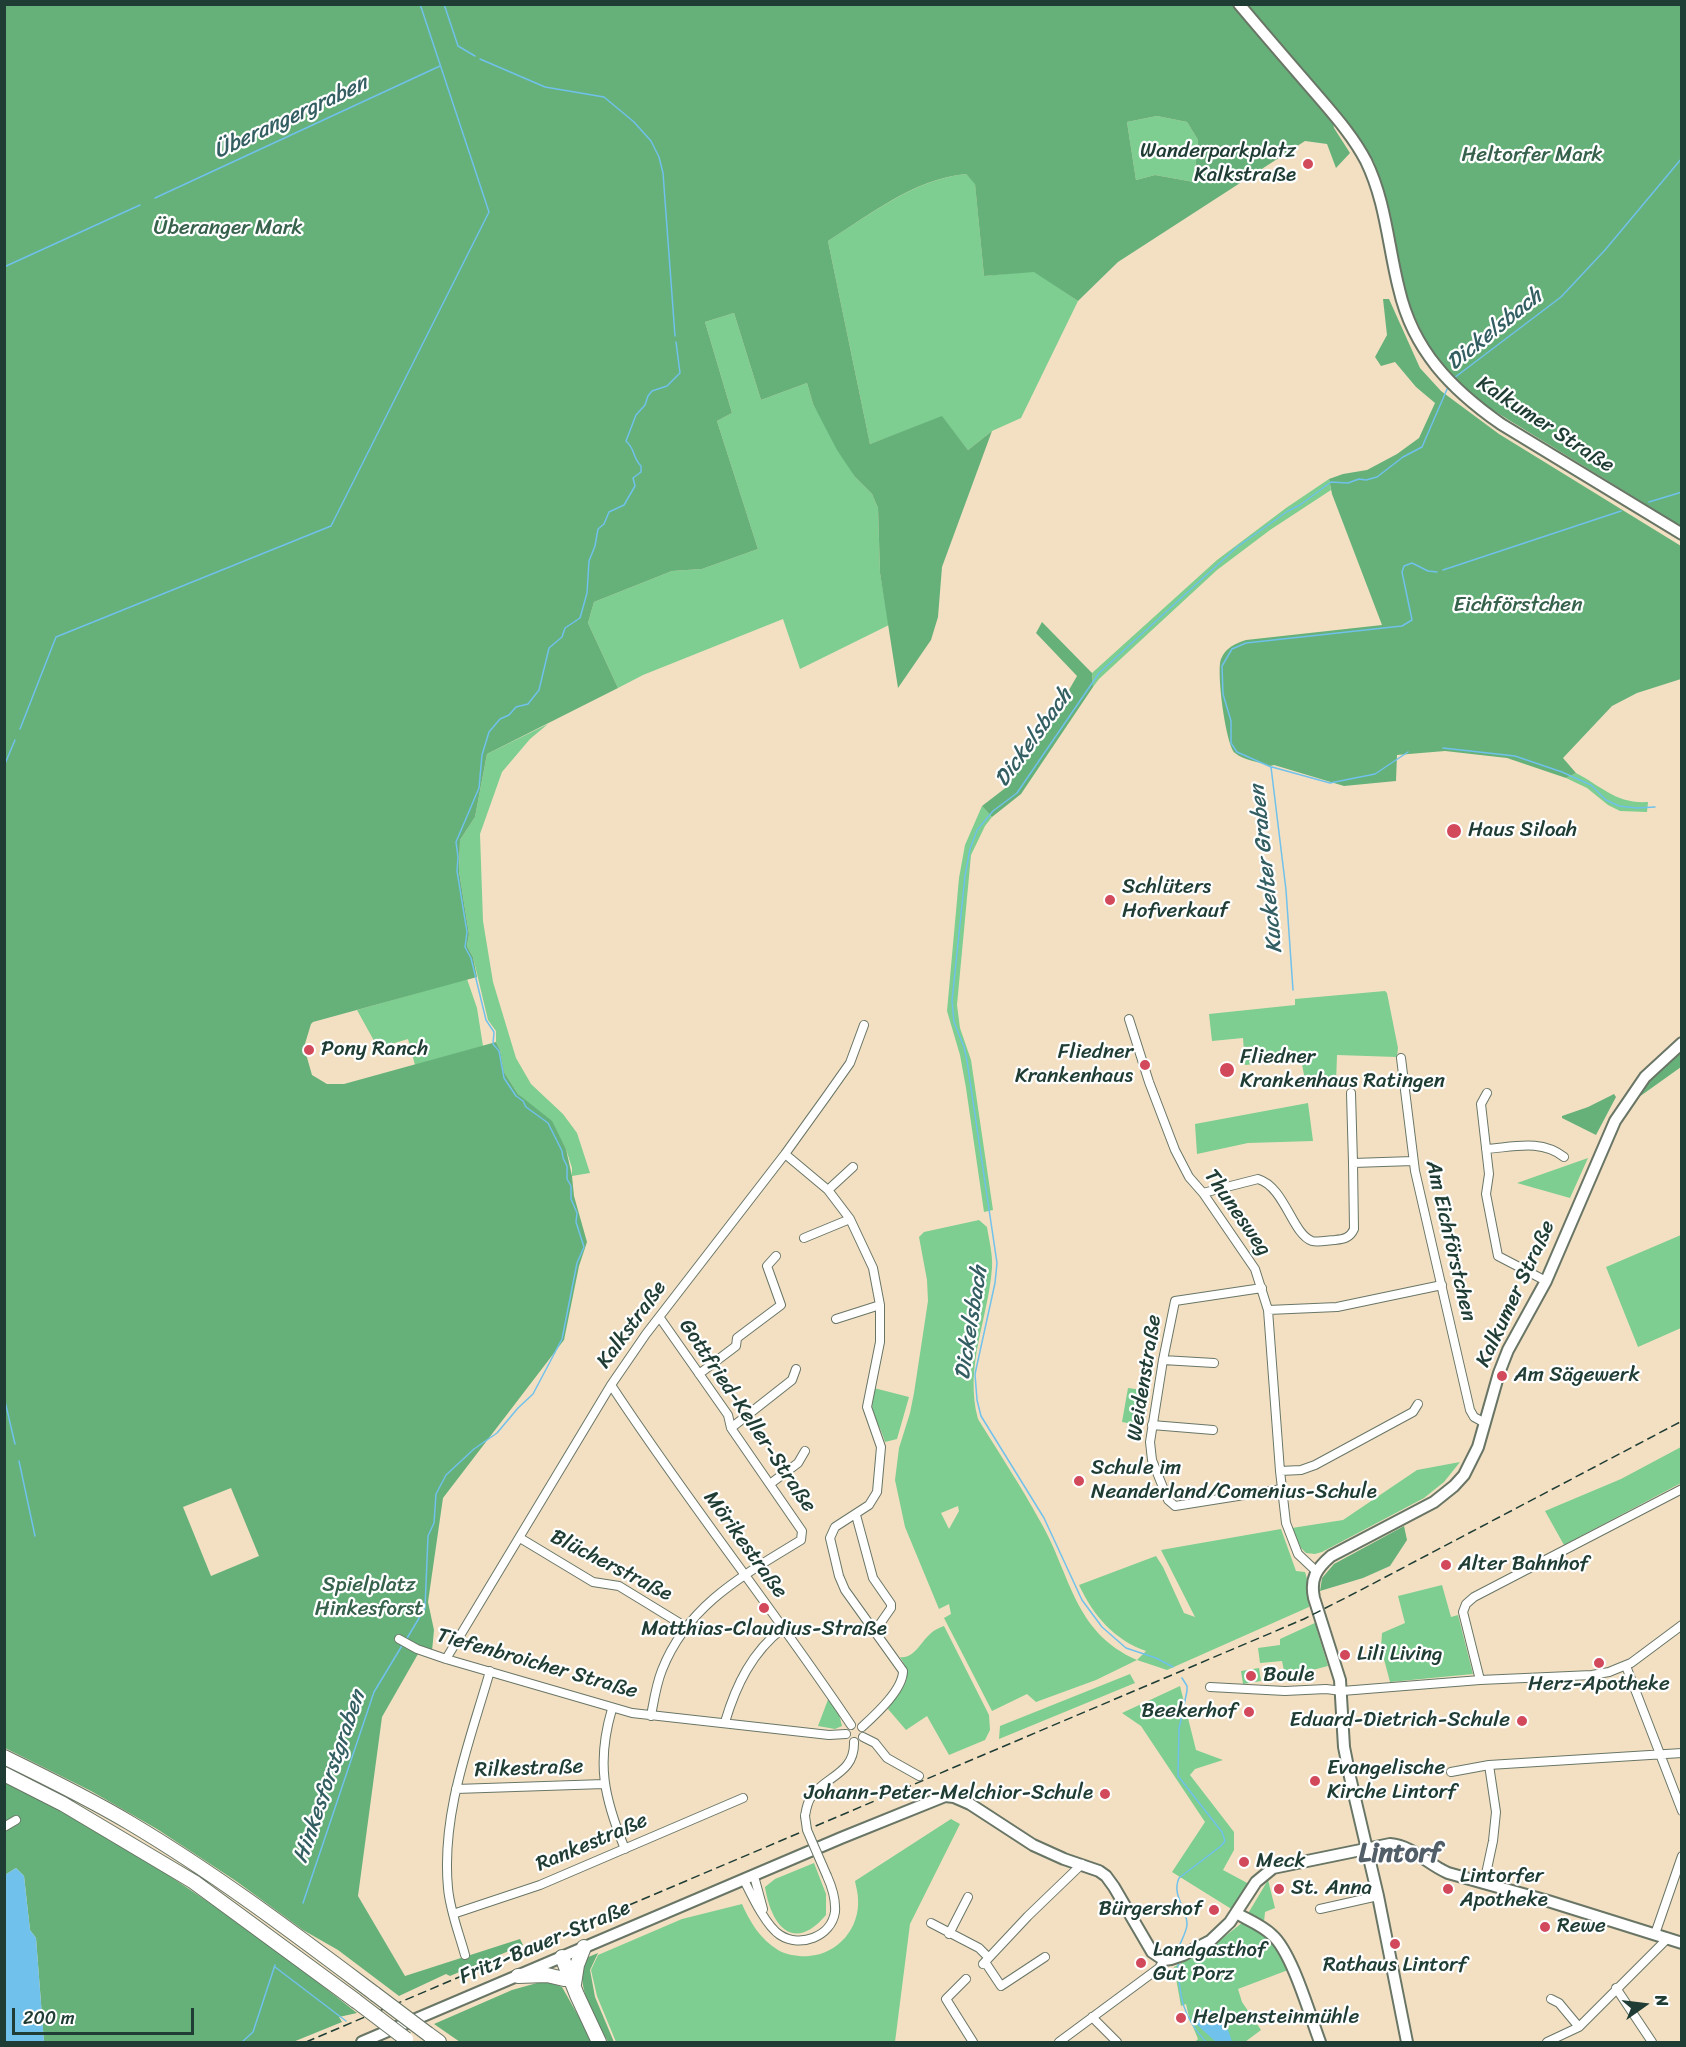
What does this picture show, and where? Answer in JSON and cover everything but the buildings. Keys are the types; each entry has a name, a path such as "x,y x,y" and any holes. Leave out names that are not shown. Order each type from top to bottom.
{"highway":[{"path":"4,1757 77,1793 204,1870 307,1943 434,2038"},
{"path":"4,1774 63,1804 194,1882 409,2041"},
{"path":"572,1986 584,1947"},
{"path":"559,1958 599,2043"},
{"path":"518,1976 547,1976 572,1986"}],"main road":[{"name":"Kalkumer Straße","path":"1239,4 1340,122 1365,159 1386,220 1399,289 1410,322 1426,353 1451,384 1476,406 1502,424 1682,534"},
{"name":"Kalkumer Straße","path":"1314,1576 1331,1556 1445,1494 1455,1486 1471,1463 1508,1350 1546,1281 1614,1120 1645,1077 1682,1043"},
{"path":"1314,1576 1314,1598 1335,1660 1342,1691 1344,1746 1378,1896 1407,2043"},
{"path":"749,1878 945,1797 954,1797 970,1804 1034,1845 1106,1876 1152,1952 1168,1960 1210,1941 1226,1927 1256,1882 1273,1868 1390,1844 1403,1846 1421,1856 1437,1869 1682,1943"},
{"name":"Fritz-Bauer-Straße","path":"362,2043 749,1878"},
{"path":"1236,1913 1273,1935 1280,1944 1320,2043"}],"street":[{"name":"Thunesweg","path":"1129,1019 1149,1082 1175,1150 1189,1177 1203,1193 1255,1269 1262,1288 1268,1310 1281,1489 1286,1523 1293,1546 1314,1576"},
{"name":"Kalkstraße","path":"446,1659 633,1351 785,1154 850,1063 864,1025"},
{"name":"Am Eichförstchen","path":"1401,1058 1413,1161 1470,1410 1474,1417 1485,1423"},
{"path":"1203,1193 1258,1179 1265,1181 1273,1188 1305,1237 1316,1241 1343,1239 1352,1235 1354,1229 1351,1093"},
{"path":"1487,1093 1481,1104 1489,1174 1486,1194 1498,1256 1546,1281"},
{"path":"1486,1149 1535,1144 1555,1150 1564,1157"},
{"path":"785,1154 828,1190 850,1219 873,1268 880,1305 880,1342 867,1407 881,1447 877,1492 869,1505 835,1527 830,1538 839,1576 845,1590 901,1666 903,1676 887,1702 862,1727"},
{"path":"1353,1163 1413,1161"},
{"path":"828,1190 853,1167"},
{"path":"804,1238 850,1219"},
{"path":"699,1374 736,1346 737,1338 781,1305 767,1266 776,1256"},
{"path":"1268,1310 1337,1307 1442,1285"},
{"name":"Weidenstraße","path":"1262,1288 1175,1301 1162,1360 1150,1442 1152,1460 1172,1505 1180,1506 1281,1489"},
{"path":"836,1319 880,1305"},
{"name":"Gottfried-Keller-Straße","path":"660,1318 728,1415 731,1428 802,1531 801,1540 743,1575"},
{"path":"1162,1360 1214,1363"},
{"path":"731,1428 792,1380 796,1369"},
{"name":"Mörikestraße","path":"611,1385 743,1575 833,1696 851,1725"},
{"path":"1280,1472 1301,1470 1315,1465 1413,1412 1418,1404"},
{"path":"1152,1425 1213,1430"},
{"path":"770,1484 798,1463 805,1451"},
{"path":"1480,1680 1463,1612 1466,1604 1473,1597 1682,1489"},
{"path":"856,1515 873,1578 891,1604 891,1608 875,1631"},
{"name":"Blücherstraße","path":"520,1538 593,1582 619,1586 686,1627"},
{"path":"651,1716 656,1686 686,1627 713,1598 743,1575"},
{"path":"1210,1687 1342,1691 1480,1680 1592,1675 1626,1666 1682,1625"},
{"path":"725,1722 736,1688 748,1666 768,1639 783,1628"},
{"name":"Tiefenbroicher Straße","path":"399,1639 417,1649 446,1659 612,1709 651,1716 725,1722 829,1735 846,1734"},
{"path":"1626,1666 1682,1810"},
{"path":"465,1955 448,1890 447,1852 456,1790 490,1671"},
{"path":"612,1709 605,1742 604,1784 612,1817 625,1849"},
{"path":"862,1727 851,1725 846,1734 847,1738 854,1742 863,1737"},
{"path":"862,1727 863,1737"},
{"path":"863,1737 875,1743 887,1758 919,1776"},
{"path":"749,1878 772,1929 789,1939 809,1940 819,1935 832,1922 833,1891 807,1830 805,1816 811,1797 844,1770 854,1751 854,1742"},
{"path":"1451,1772 1489,1765 1682,1753"},
{"path":"1484,1884 1493,1841 1496,1812 1489,1765"},
{"name":"Rilkestraße","path":"456,1790 604,1784"},
{"name":"Rankestraße","path":"453,1914 540,1885 743,1798"},
{"path":"4,1827 16,1820"},
{"path":"1655,1934 1682,1856"},
{"path":"985,1961 1082,1864"},
{"path":"1320,1909 1378,1896"},
{"path":"949,1934 968,1897"},
{"path":"932,1923 978,1948 1001,1986 1045,1957"},
{"path":"1547,2043 1579,2026 1668,1938"},
{"path":"1059,2043 1168,1960"},
{"path":"966,1979 946,1999 973,2043"},
{"path":"1616,1988 1652,2043"},
{"path":"1551,1999 1559,2003 1579,2026"},
{"path":"1092,2017 1118,2043"}],"green space":[{"path":"5,5 1233,5 1333,122 1334,128 1350,153 1336,168 1327,144 1305,141 1118,262 1078,301 1034,272 984,276 975,184 966,174 947,177 911,190 828,241 870,444 942,416 968,450 992,431 942,567 938,617 931,640 898,688 880,573 878,508 872,494 855,477 837,450 813,404 807,383 761,400 734,313 705,322 732,413 717,421 758,549 702,569 672,571 594,602 588,623 618,688 487,754 475,817 460,840 459,871 469,934 467,946 473,957 477,977 311,1024 304,1047 312,1075 327,1084 344,1084 496,1042 500,1050 504,1072 518,1094 552,1121 566,1149 574,1196 587,1242 579,1266 564,1340 443,1498 428,1602 434,1630 432,1651 419,1645 418,1654 382,1717 358,1896 405,1976 520,1939 523,1945 450,1976 446,1974 399,1996 338,1950 303,1930 236,1881 157,1829 91,1791 5,1748","holes":["1157,116 1187,122 1198,140 1194,182 1155,175 1136,180 1127,122","231,1488 259,1556 211,1576 183,1507"]},
{"name":"Heltorfer Mark","path":"1245,5 1681,5 1681,526 1478,401 1445,369 1431,352 1406,298 1388,205 1374,162 1342,118"},
{"path":"1157,116 1187,122 1198,140 1194,182 1155,175 1136,180 1127,122"},
{"path":"966,174 975,183 984,276 1034,271 1078,301 1021,418 992,431 968,450 942,417 870,444 828,241 911,190 947,177"},
{"name":"Eichförstchen","path":"1383,299 1389,299 1420,368 1441,391 1499,434 1681,546 1681,679 1637,693 1612,706 1563,758 1576,773 1566,778 1507,758 1445,751 1397,755 1396,781 1344,786 1247,759 1235,753 1228,737 1221,692 1220,666 1221,659 1228,649 1246,640 1382,625 1332,494 1329,479 1367,470 1397,454 1419,438 1435,403 1416,387 1395,362 1381,366 1375,357 1387,335"},
{"path":"734,313 761,400 807,383 813,404 855,477 872,494 878,508 880,573 889,625 800,669 783,619 643,675 618,688 588,623 594,602 672,571 702,569 758,549 717,421 732,413 705,322"},
{"path":"1329,479 1331,490 1270,530 1217,570 1093,687 1092,673 1217,560"},
{"path":"1042,622 1092,673 1093,687 1021,794 992,817 982,806 1008,786 1026,749 1046,730 1077,676 1036,633"},
{"path":"548,724 530,739 502,772 480,834 483,921 493,982 516,1058 531,1084 563,1114 577,1133 590,1173 572,1176 566,1149 559,1136 518,1094 504,1072 500,1050 496,1042 496,1031 488,1020 473,957 467,946 469,934 459,871 460,840 475,817 487,754"},
{"path":"1576,773 1610,794 1627,800 1648,802 1647,812 1620,811 1608,805 1587,788 1566,778"},
{"path":"982,806 992,817 971,855 957,1005 960,1028 971,1060 993,1210 984,1212 960,1055 947,1011 959,878 965,845"},
{"path":"467,979 477,1008 483,1046 415,1065 408,1039 378,1048 357,1010"},
{"path":"1385,991 1398,1048 1397,1057 1337,1055 1336,1083 1305,1080 1301,1059 1245,1065 1243,1038 1212,1041 1209,1014 1295,1005 1295,999"},
{"path":"1681,1048 1681,1067 1632,1102 1661,1067"},
{"path":"1614,1094 1616,1097 1596,1135 1562,1118 1562,1116 1588,1107"},
{"path":"1308,1103 1313,1141 1248,1143 1197,1154 1195,1124"},
{"path":"1588,1158 1570,1198 1517,1183"},
{"path":"979,1220 987,1227 992,1268 975,1362 974,1399 978,1419 1040,1521 1086,1618 1099,1634 1116,1648 1137,1660 1096,1680 1036,1702 1027,1694 992,1711 944,1618 951,1614 949,1604 939,1609 905,1527 895,1480 899,1448 914,1393 928,1301 927,1280 919,1237 924,1232","holes":["958,1506 959,1511 949,1529 941,1513"]},
{"path":"1681,1235 1681,1328 1638,1347 1606,1267"},
{"path":"874,1388 909,1397 897,1439 885,1442 873,1412"},
{"path":"1128,1388 1150,1391 1144,1426 1122,1422"},
{"path":"1681,1447 1681,1483 1564,1545 1545,1511 1621,1479"},
{"path":"1460,1462 1444,1482 1424,1498 1322,1552 1306,1553 1301,1548 1292,1528 1343,1520 1417,1470"},
{"path":"1404,1526 1407,1540 1390,1566 1363,1578 1320,1591 1322,1578 1334,1564"},
{"path":"1281,1529 1296,1571 1305,1572 1308,1582 1309,1607 1167,1670 1137,1660 1146,1651 1114,1633 1098,1616 1079,1585 1156,1556 1184,1613 1195,1617 1161,1550"},
{"path":"1442,1585 1451,1617 1458,1615 1473,1674 1390,1682 1381,1648 1382,1633 1405,1623 1398,1596"},
{"path":"1317,1622 1317,1630 1328,1666 1293,1675 1293,1679 1286,1680 1282,1661 1260,1663 1258,1648 1280,1645 1280,1639"},
{"path":"944,1626 989,1715 990,1730 985,1740 949,1755 927,1716 906,1730 888,1709 907,1678 905,1665 900,1657 909,1656 932,1633"},
{"name":"Boule","path":"1259,1668 1261,1681 1243,1684 1241,1671"},
{"path":"1130,1674 1135,1683 999,1739 1000,1726"},
{"path":"1180,1686 1196,1750 1223,1760 1195,1769 1190,1775 1234,1832 1234,1850 1223,1870 1251,1885 1233,1910 1172,1872 1205,1822 1141,1726 1122,1713"},
{"path":"829,1697 838,1710 842,1726 835,1729 818,1726"},
{"path":"4,1782 52,1806 143,1859 231,1917 357,2013 339,2017 342,2022 293,2042 44,2042 36,1938 30,1930 24,1876 16,1868 5,1875"},
{"path":"951,1819 960,1824 910,1924 895,2042 616,2042 597,1996 591,1970 598,1955 682,1919 742,1904 756,1930 778,1950 797,1956 820,1954 838,1945 851,1929 858,1910 855,1881"},
{"path":"814,1863 826,1894 826,1915 814,1927 803,1932 794,1933 785,1930 772,1913 765,1887 775,1879"},
{"path":"1268,1880 1275,1908 1265,1912 1263,1933 1275,1943 1288,1970 1238,1989 1242,2002 1261,2030 1245,2042 1195,2042 1198,2039 1186,2004 1181,2006 1174,1967 1213,1946 1243,1922"},
{"path":"598,1953 590,1970 595,1997 614,2042 608,2042 592,2012 582,1980 586,1958"},
{"path":"537,1983 551,1983 562,1987 593,2042 460,2042 434,2024 512,1990"}],"water":[{"path":"16,1868 24,1876 30,1930 36,1938 44,2042 5,2042 5,1875"},
{"path":"1205,2009 1215,2013 1223,2021 1232,2042 1216,2042 1195,2023 1195,2015"}],"waterway":[{"path":"20,729 56,637 331,526 489,212 420,4"},
{"path":"444,4 458,46 475,56"},
{"name":"Hinkesforstgraben","path":"480,59 545,87 604,97 634,122 651,141 659,157 663,173 675,336"},
{"name":"Überangergraben","path":"155,198 440,66"},
{"name":"Dickelsbach","path":"1454,378 1561,297 1605,250 1682,158"},
{"name":"Überangergraben","path":"4,267 140,205"},
{"name":"Hinkesforstgraben","path":"406,1640 425,1608 428,1536 434,1523 436,1494 446,1475 474,1449 497,1433 533,1394 562,1339 577,1263 584,1247 576,1222 577,1213 571,1199 571,1186 567,1179 567,1166 562,1151 548,1123 526,1107 504,1078 499,1051 493,1044 494,1032 486,1020 471,958 465,947 467,932 457,871 456,842 479,788 482,755 489,732 500,719 509,715 516,707 528,704 539,690 549,648 562,637 565,628 580,618 587,593 589,561 598,529 604,524 609,512 624,505 635,486 633,478 641,472 641,466 626,441 636,415 645,405 648,396 652,391 667,386 680,373 676,342"},
{"name":"Dickelsbach","path":"1173,1667 1156,1658 1126,1648 1102,1627 1082,1600 1044,1518 981,1416 977,1400 975,1374 995,1283 997,1263 967,1061 954,1022 952,1001 970,849 977,830 993,811 1017,793 1099,673 1237,547 1288,511 1331,482 1348,483 1377,477 1403,457 1422,447 1448,387"},
{"name":"Kuckelter Graben","path":"1649,502 1682,492"},
{"name":"Kuckelter Graben","path":"1443,570 1621,511"},
{"name":"Kuckelter Graben","path":"1293,990 1286,890 1271,767 1237,752 1231,743 1231,721 1223,694 1222,666 1232,649 1246,643 1402,626 1412,620 1402,572 1404,566 1412,563 1428,571 1437,572"},
{"path":"4,766 15,740"},
{"path":"1443,748 1515,756 1562,772 1591,785 1606,800 1619,806 1655,807"},
{"path":"1272,767 1330,783 1375,774 1408,752"},
{"path":"4,1397 15,1444"},
{"path":"19,1461 35,1536"},
{"name":"Hinkesforstgraben","path":"303,1903 374,1692 403,1644"},
{"name":"Dickelsbach","path":"1177,1953 1187,1925 1187,1919 1178,1897 1179,1878 1225,1841 1222,1832 1178,1776 1179,1729 1187,1691 1182,1678"},
{"name":"Dickelsbach","path":"1178,1961 1183,2005 1192,2023 1206,2042"},
{"name":"Hinkesforstgraben","path":"242,2042 253,2032 275,1965"},
{"path":"275,1967 346,2021"}],"railway":[{"path":"306,2042 1304,1619 1682,1421"}],"place":[{"name":"Wanderparkplatz Kalkstraße","path":"1308,164"},
{"name":"Haus Siloah","path":"1454,831"},
{"name":"Schlüters Hofverkauf","path":"1110,900"},
{"name":"Pony Ranch","path":"309,1050"},
{"name":"Fliedner Krankenhaus","path":"1145,1065"},
{"name":"Fliedner Krankenhaus Ratingen","path":"1227,1070"},
{"name":"Am Sägewerk","path":"1502,1376"},
{"name":"Schule im Neanderland/Comenius-Schule","path":"1079,1481"},
{"name":"Alter Bahnhof","path":"1446,1565"},
{"name":"Matthias-Claudius-Straße","path":"764,1608"},
{"name":"Lili Living","path":"1345,1655"},
{"name":"Herz-Apotheke","path":"1599,1663"},
{"name":"Boule","path":"1251,1676"},
{"name":"Beekerhof","path":"1249,1712"},
{"name":"Eduard-Dietrich-Schule","path":"1522,1721"},
{"name":"Evangelische Kirche Lintorf","path":"1315,1781"},
{"name":"Johann-Peter-Melchior-Schule","path":"1105,1794"},
{"name":"Meck","path":"1244,1862"},
{"name":"St. Anna","path":"1279,1889"},
{"name":"Lintorfer Apotheke","path":"1448,1889"},
{"name":"Bürgershof","path":"1214,1910"},
{"name":"Rewe","path":"1545,1927"},
{"name":"Rathaus Lintorf","path":"1395,1944"},
{"name":"Landgasthof Gut Porz","path":"1141,1963"},
{"name":"Helpensteinmühle","path":"1181,2018"}],"district":[{"name":"Lintorf","path":"1400,1854"}],"park label":[{"name":"Überanger Mark","path":"228,229"},
{"name":"Spielplatz Hinkesforst","path":"369,1598"}]}
